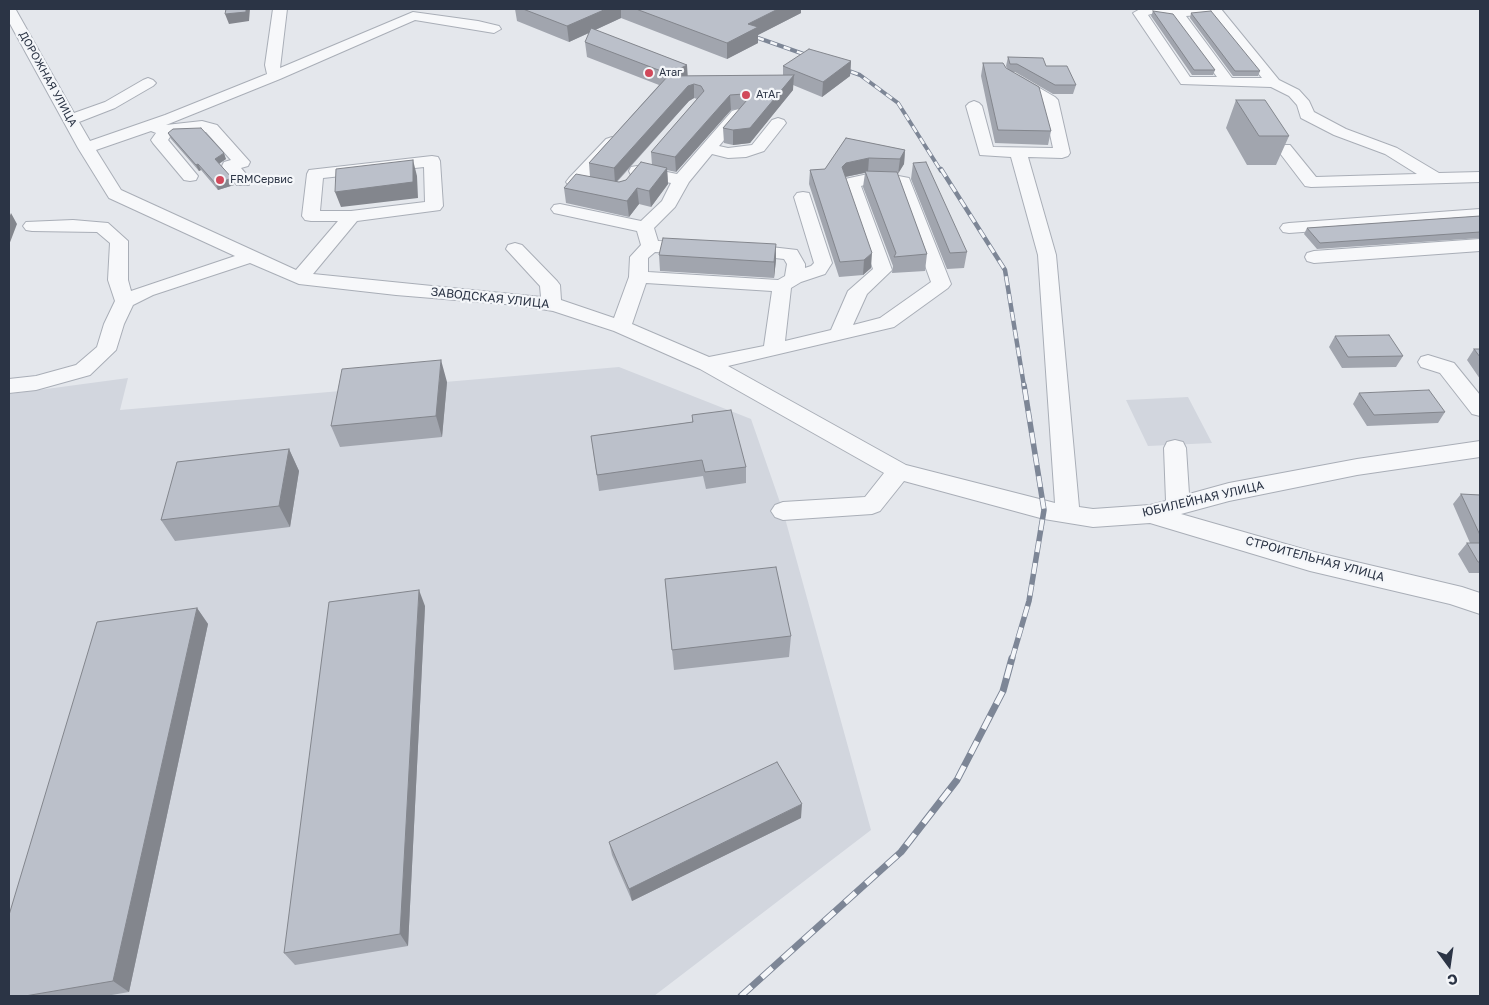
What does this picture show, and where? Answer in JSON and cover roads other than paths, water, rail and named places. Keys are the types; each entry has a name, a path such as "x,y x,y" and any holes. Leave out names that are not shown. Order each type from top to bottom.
{"street":[{"path":"276,76 272,65 280,9"},
{"path":"86,148 276,76 428,9"},
{"name":"ДОРОЖНАЯ УЛИЦА","path":"9,10 86,148"},
{"path":"1274,83 1186,81 1140,13 1150,10 1177,13 1215,10 1274,83 1294,93 1304,104 1308,115 1340,132 1391,151 1435,191 1450,215"},
{"path":"1177,13 1228,82"},
{"path":"413,16 494,29"},
{"path":"273,59 290,49"},
{"path":"974,106 986,152 1062,153 1050,100 1009,76"},
{"path":"70,120 110,105 148,83"},
{"path":"645,227 669,203 681,180 738,114"},
{"path":"709,148 728,153 746,152 758,148 778,123"},
{"path":"148,126 167,130 202,126 211,128 242,162 230,166 243,180"},
{"path":"167,130 160,140 190,176"},
{"path":"622,131 574,182 619,187 650,156"},
{"name":"ЗАВОДСКАЯ УЛИЦА","path":"86,148 115,194 299,278 396,290 517,299 552,304 621,327 707,364 899,471"},
{"path":"1284,148 1311,182 1417,180 1435,191 1480,177"},
{"path":"1018,152 1047,255 1068,514"},
{"path":"299,278 332,241 351,216 434,206 432,161 315,174 311,216 351,216"},
{"path":"638,170 681,180"},
{"path":"707,364 774,350 839,335 887,323 941,284 902,182 888,179 868,179 851,183 883,270 858,291 839,335"},
{"path":"639,277 788,282 818,270 823,263 803,197"},
{"path":"560,209 645,227"},
{"path":"1289,228 1480,214"},
{"path":"32,226 73,225 102,227 119,241 118,280 125,301"},
{"path":"645,227 650,246"},
{"path":"1314,257 1480,244"},
{"path":"621,327 639,277 639,257 650,246 708,249"},
{"path":"515,249 550,285 552,304"},
{"path":"727,249 790,254 796,264 788,282 774,350"},
{"path":"9,386 36,383 84,370 106,350 114,324 125,301 146,291 249,256"},
{"path":"1428,362 1447,368 1480,409"},
{"path":"1175,448 1178,506"},
{"name":"ЮБИЛЕЙНАЯ УЛИЦА","path":"899,471 1044,510 1093,518 1150,514 1229,492 1357,467 1480,449"},
{"path":"783,511 872,504 899,471"},
{"name":"СТРОИТЕЛЬНАЯ УЛИЦА","path":"1150,514 1310,561 1453,594 1480,604"}],"railway":[{"path":"744,33 815,58"},
{"path":"838,67 860,75 898,103 941,171"},
{"path":"941,169 1005,270 1024,386"},
{"path":"1012,659 1029,601 1044,510 1024,385"},
{"path":"741,996 901,852 957,780 1003,691 1012,658"}],"place":[{"name":"Атаг","path":"649,73"},
{"name":"АтАг","path":"746,95"},
{"name":"FRMСервис","path":"220,180"}]}
